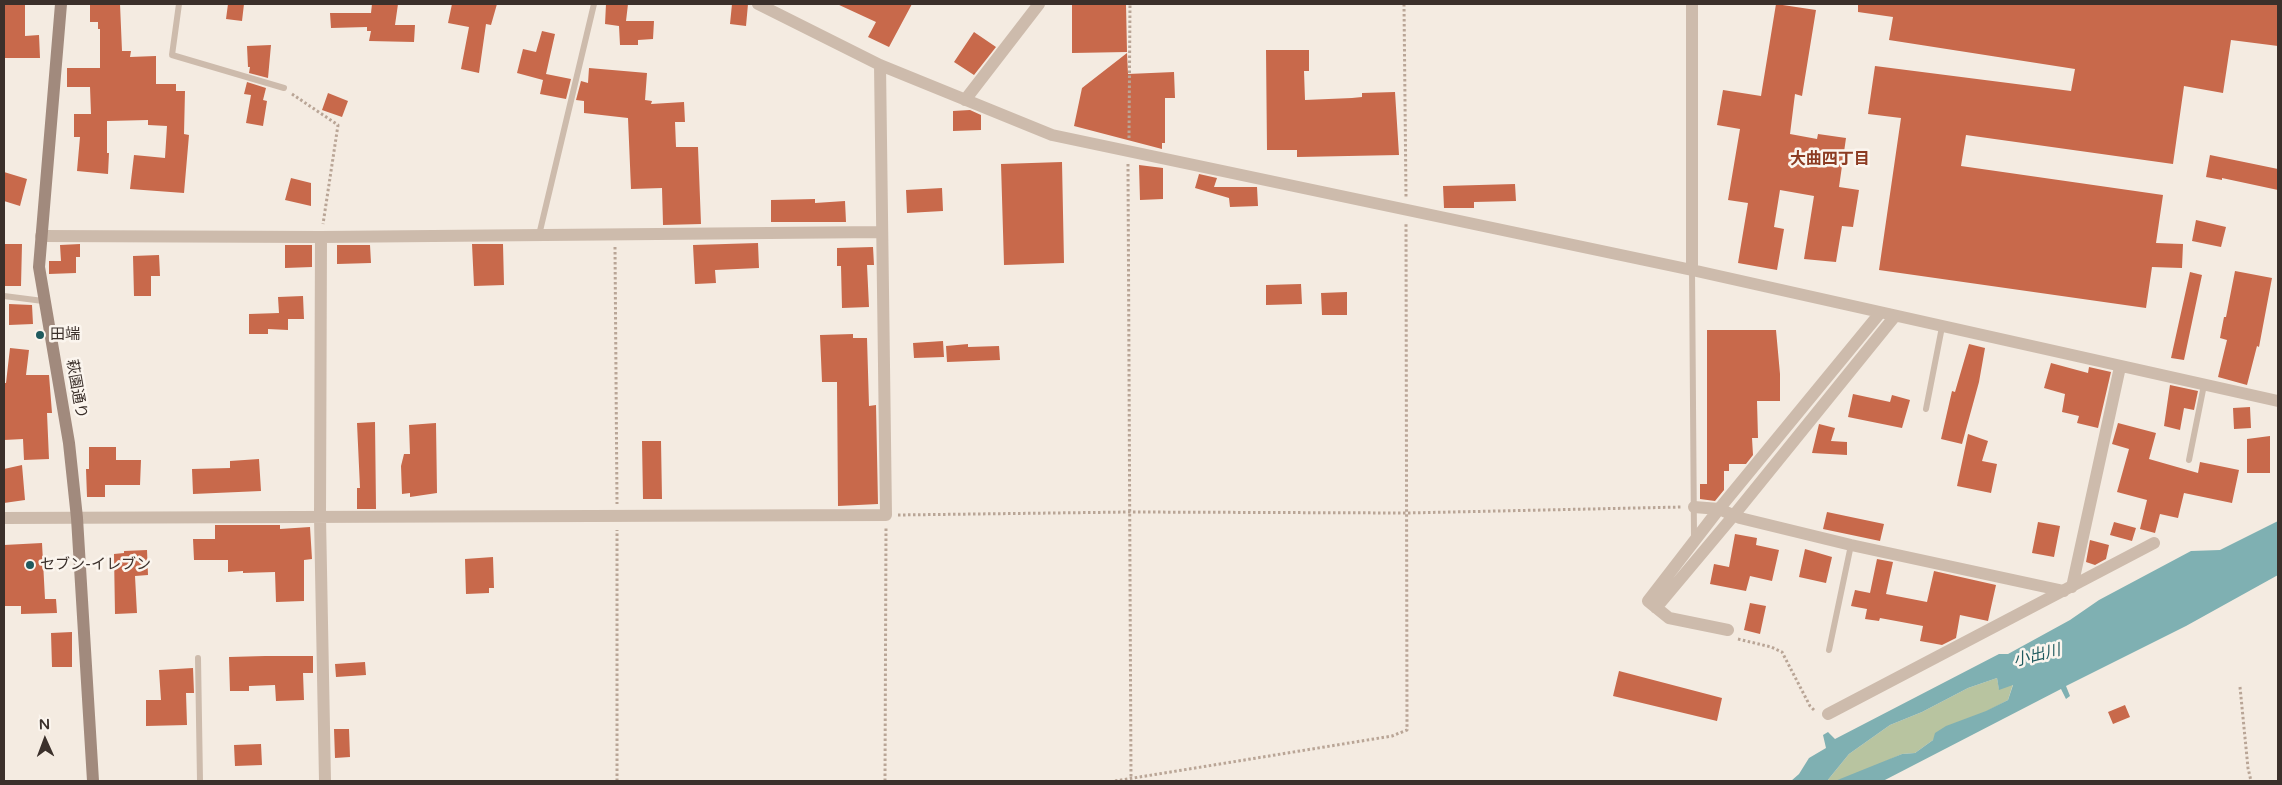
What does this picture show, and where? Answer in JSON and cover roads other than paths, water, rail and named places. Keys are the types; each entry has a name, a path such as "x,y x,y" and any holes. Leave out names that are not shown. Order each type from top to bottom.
{"street":[{"name":"萩園通り","path":"61,4 39,267 43,301 69,443 77,518 93,781"},
{"path":"758,4 880,66 1052,135 1406,208 1692,270 2278,401"},
{"path":"965,100 1039,4"},
{"path":"1692,4 1692,270"},
{"path":"4,518 886,515 880,66"},
{"path":"41,236 321,237 881,232"},
{"path":"321,237 320,517 325,781"},
{"path":"1728,630 1668,618 1648,601 1718,509 1880,313"},
{"path":"1656,608 1734,515 1894,316"},
{"path":"2068,589 2120,367"},
{"path":"1694,507 1718,509 1734,515 1851,545 2068,589"},
{"path":"1828,714 2154,542"}],"lane":[{"path":"179,4 172,56 284,88"},
{"path":"539,235 594,4"},
{"path":"1692,270 1694,541"},
{"path":"4,296 43,301"},
{"path":"1926,410 1942,327"},
{"path":"2189,460 2204,385"},
{"path":"1829,650 1851,545"},
{"path":"198,658 200,781"}],"water":[{"name":"小出川","path":"2278,521 2278,575 2186,626 2066,686 2070,696 2066,699 2061,689 1883,781 1835,781 1902,754 1915,753 1933,740 1935,733 1946,726 1986,711 2008,700 2013,685 1999,690 1997,678 1968,688 1922,712 1890,725 1849,754 1827,781 1791,781 1799,774 1809,758 1826,748 1823,735 1828,732 1835,739 1999,654 2008,654 2070,620 2099,600 2191,551 2220,550"}],"place":[{"name":"田端","path":"40,335"},
{"name":"セブン-イレブン","path":"30,565"}],"district":[{"name":"大曲四丁目","path":"1830,160"}]}
